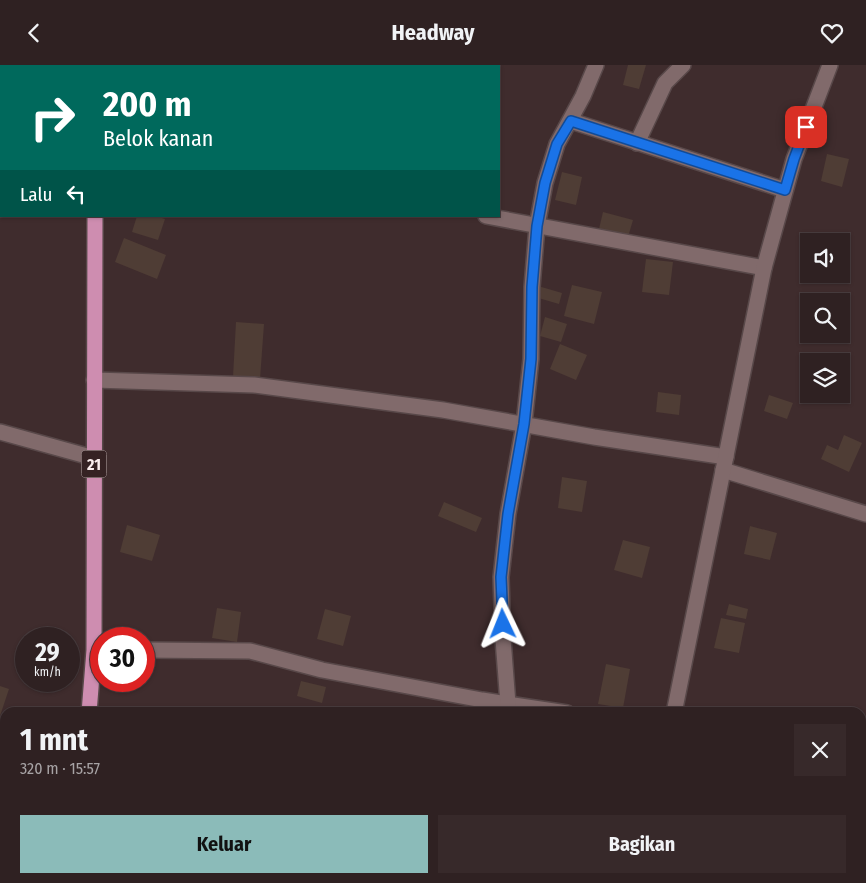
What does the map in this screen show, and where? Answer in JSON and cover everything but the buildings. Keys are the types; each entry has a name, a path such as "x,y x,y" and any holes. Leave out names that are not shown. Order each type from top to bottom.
{"highway":[{"name":"21","path":"95,217 94,458 98,627"},
{"name":"21","path":"90,707 92,692"}],"street":[{"path":"508,704 501,577 508,514 524,424 531,359 532,287 537,226 545,183 557,144 571,121 596,65"},
{"path":"637,143 665,83 683,65"},
{"path":"675,707 764,268 794,159 830,65"},
{"path":"571,121 785,190"},
{"path":"491,217 764,268"},
{"path":"94,380 254,385 443,410 524,424 725,464 866,514"},
{"path":"0,432 94,458"},
{"path":"155,650 250,651 322,670 528,707"}],"route":[{"path":"503,624 501,577 508,514 524,424 531,359 532,287 537,226 545,183 557,144 571,121 785,190 806,127"}]}
